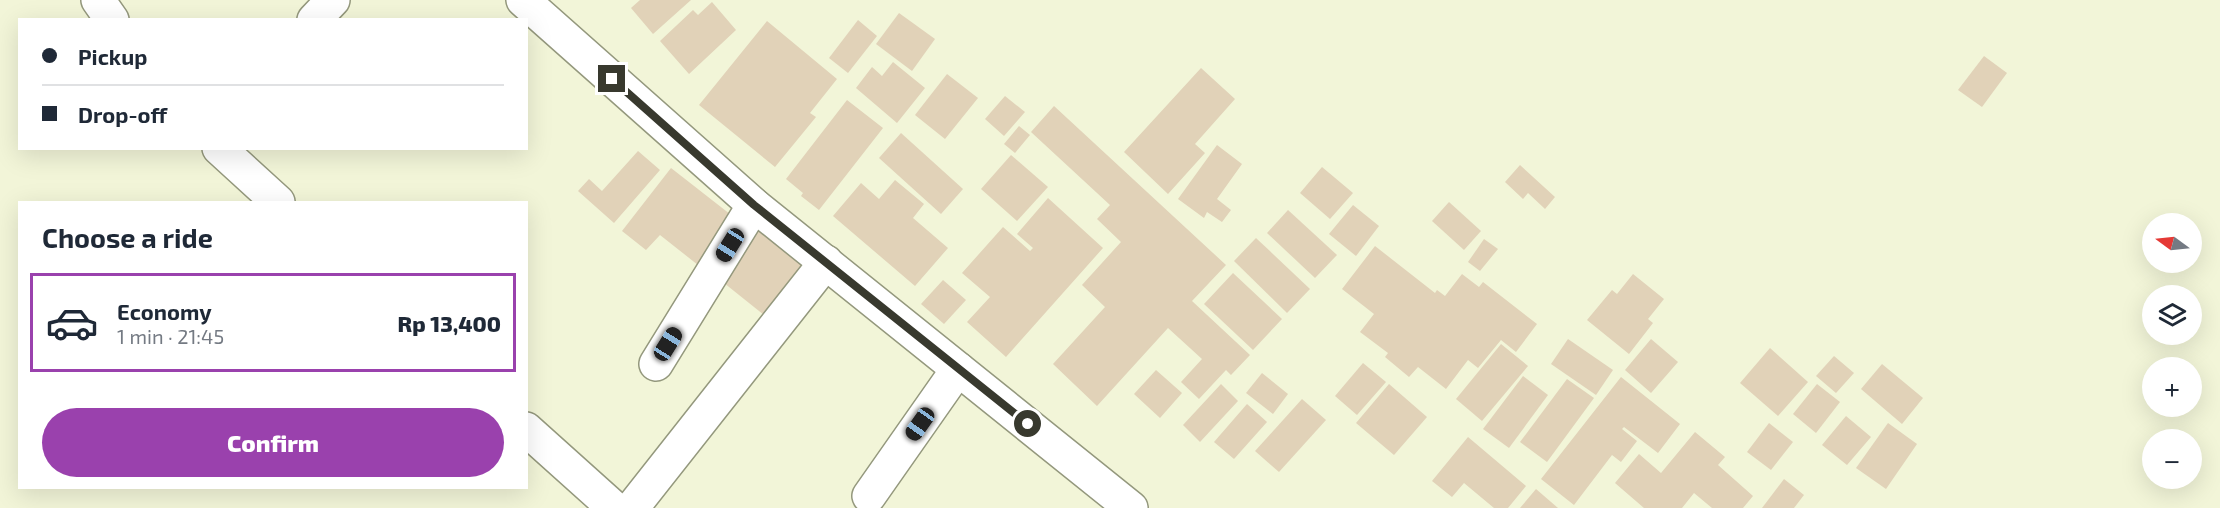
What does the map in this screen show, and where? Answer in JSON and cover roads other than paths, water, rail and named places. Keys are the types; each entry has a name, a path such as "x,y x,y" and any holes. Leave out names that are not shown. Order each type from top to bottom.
{"street":[{"path":"98,0 111,18"},
{"path":"316,18 333,0"},
{"path":"524,0 754,205 1131,508"},
{"path":"221,150 277,201"},
{"path":"656,364 754,205"},
{"path":"632,508 825,262"},
{"path":"869,496 958,369"},
{"path":"528,431 614,508"}]}
